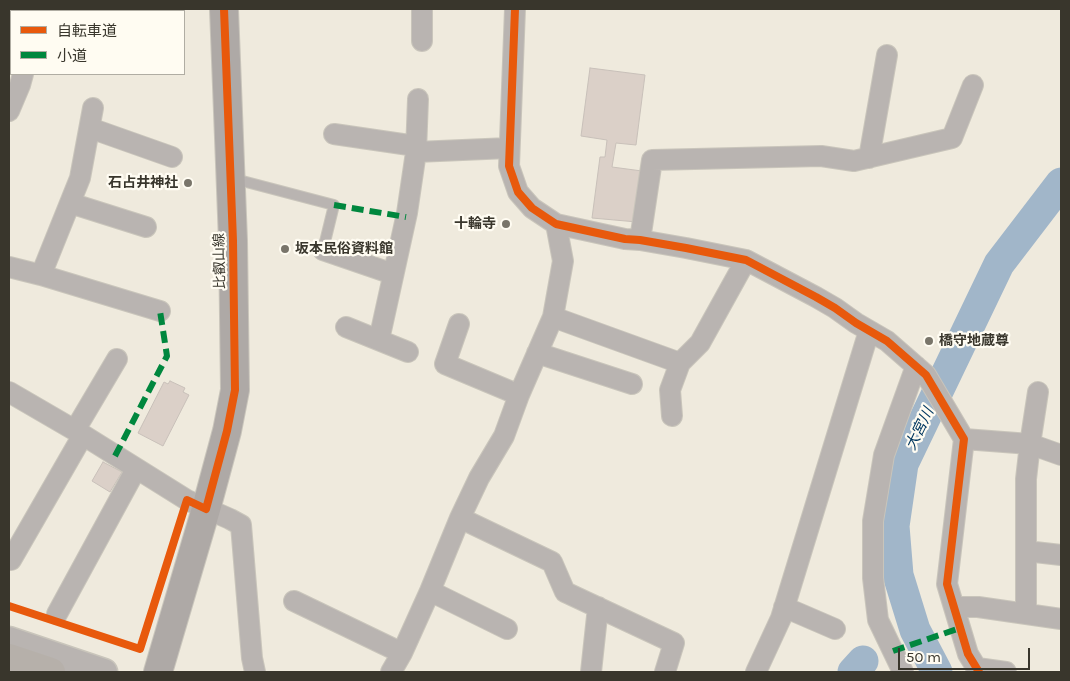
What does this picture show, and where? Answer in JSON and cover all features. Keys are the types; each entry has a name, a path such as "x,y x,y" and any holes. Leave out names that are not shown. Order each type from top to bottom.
{"highway":[{"path":"9,658 51,672"}],"main road":[{"name":"比叡山線","path":"158,672 206,509 227,432 235,390 224,9"}],"street":[{"path":"422,9 422,41"},
{"path":"515,9 509,166 518,192 532,208 556,224 625,239 640,240 746,260 822,301 887,341 921,371 964,439 946,584 968,654 978,670 1006,672"},
{"path":"869,158 887,55"},
{"path":"9,112 23,75"},
{"path":"640,240 652,160 821,156 854,161 869,158 952,138 973,85"},
{"path":"379,340 406,213 416,149 418,99"},
{"path":"41,275 80,178 92,118 172,157"},
{"path":"334,134 416,149 509,148"},
{"path":"70,204 146,227"},
{"path":"391,672 402,653 430,591 460,518 504,436 519,395 553,317 563,261 556,224"},
{"path":"323,250 393,274"},
{"path":"672,416 670,390 680,363 700,343 746,260"},
{"path":"9,267 160,311"},
{"path":"553,317 680,363"},
{"path":"459,324 445,364 519,395"},
{"path":"346,327 408,352"},
{"path":"756,672 781,618 869,331"},
{"path":"537,353 632,384"},
{"path":"11,560 117,358"},
{"path":"903,672 878,620 873,578 873,521 884,455 921,371"},
{"path":"1026,614 1026,480 1038,392"},
{"path":"11,397 79,433 186,500 241,525 254,672"},
{"path":"964,439 1030,444 1061,455"},
{"path":"57,614 136,469"},
{"path":"460,518 552,562 565,592 674,643 665,672"},
{"path":"1026,551 1061,555"},
{"path":"430,591 507,629"},
{"path":"294,601 402,653"},
{"path":"784,607 835,629"},
{"path":"954,607 978,607 1061,619"},
{"path":"591,672 598,608"},
{"path":"9,640 104,672"}],"lane":[{"path":"230,177 334,205 323,250"}],"building":[{"path":"590,68 645,75 636,145 616,143 612,167 642,171 637,222 592,218 600,157 605,157 607,140 581,136"},
{"path":"170,381 185,388 183,392 189,395 163,446 138,433 164,382 168,384"},
{"path":"103,462 122,472 110,492 92,481"}],"waterway":[{"name":"大宮川","path":"937,672 915,630 898,575 894,526 903,464 999,264 1061,183"},
{"name":"大宮川","path":"853,672 863,661"}],"marked path":[{"path":"334,205 406,217"},
{"path":"115,456 167,356 160,311"},
{"path":"893,651 960,628"}],"cycle path":[{"path":"9,606 140,649 187,500 206,509 227,431 235,390 233,241 224,9"},
{"path":"515,9 509,166 518,192 532,208 556,224 625,239 640,240 746,260 816,297 887,341 926,375 964,439 947,584 968,654 979,672"}],"place":[{"name":"石占井神社","path":"188,183"},
{"name":"十輪寺","path":"506,224"},
{"name":"坂本民俗資料館","path":"285,249"},
{"name":"橋守地蔵尊","path":"929,341"}]}
